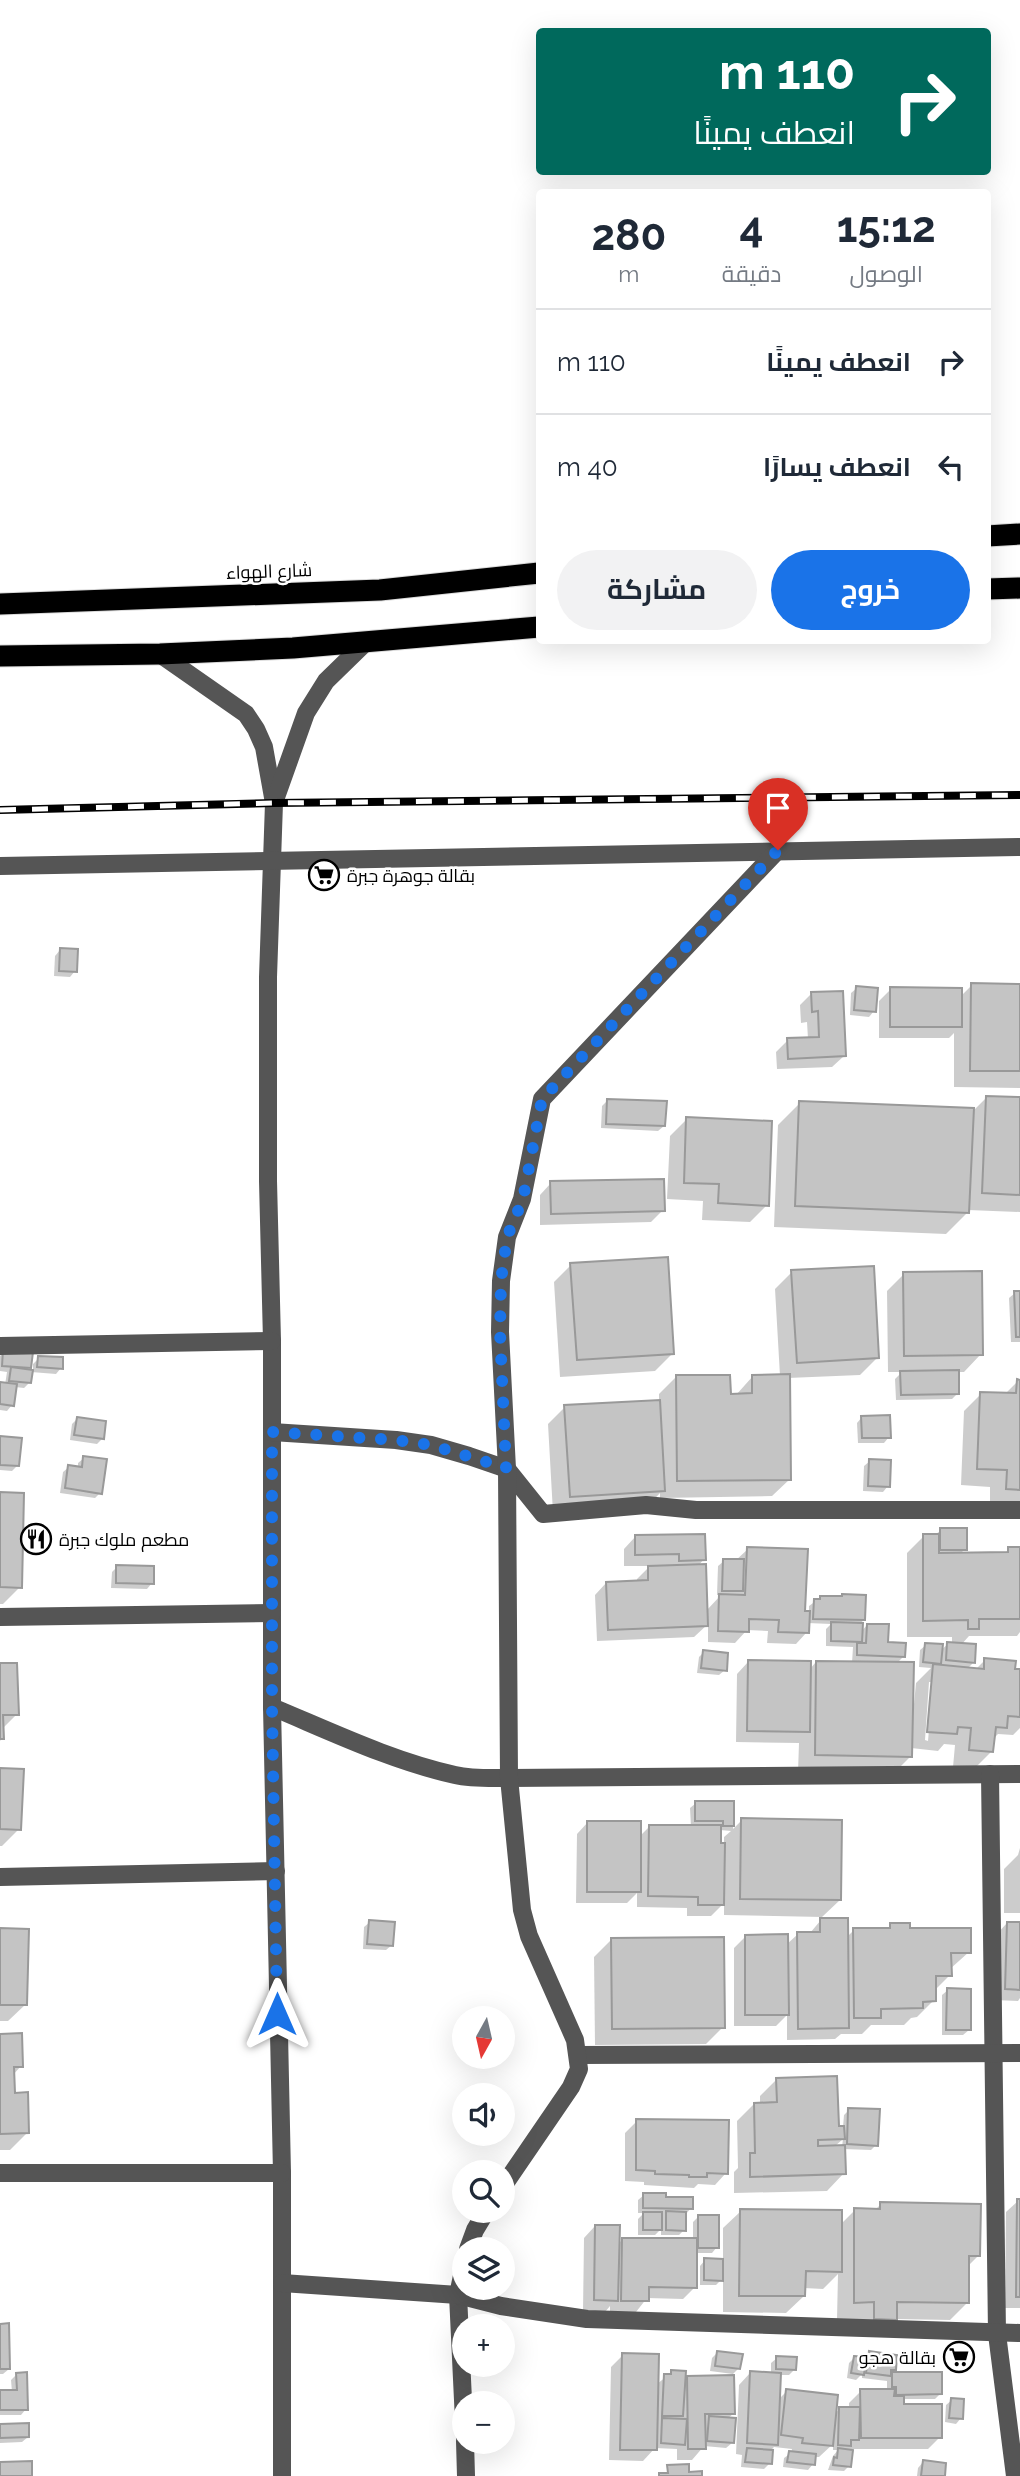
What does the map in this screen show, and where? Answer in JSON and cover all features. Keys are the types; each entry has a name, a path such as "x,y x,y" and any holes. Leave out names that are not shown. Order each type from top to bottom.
{"highway":[{"path":"991,536 1020,534"},
{"name":"شارع الهواء","path":"0,604 380,590 536,573"},
{"path":"991,589 1020,588"},
{"path":"0,656 160,654 293,648 536,628"}],"street":[{"path":"274,803 306,713 326,681 365,643"},
{"path":"160,654 246,714 264,747 274,803 268,977 268,1181 272,1341 272,1707 282,2173 282,2476"},
{"path":"0,866 1020,847"},
{"path":"515,2169 571,2087 579,2069 575,2040 529,1937 522,1910 509,1778 506,1468 500,1332 501,1281 507,1237 523,1199 542,1099 778,850"},
{"path":"0,1346 272,1341"},
{"path":"272,1432 408,1441 431,1445 506,1468 543,1514 646,1505 696,1510 1020,1510"},
{"path":"0,1617 272,1613"},
{"path":"272,1707 419,1765 458,1776 509,1778 1020,1774"},
{"path":"990,1774 997,2334 1015,2476"},
{"path":"0,1877 276,1871"},
{"path":"578,2055 1020,2053"},
{"path":"0,2173 282,2173"},
{"path":"282,2283 452,2295"},
{"path":"458,2300 463,2391"},
{"path":"478,2300 587,2319 1020,2333"},
{"path":"465,2454 466,2476"}],"building":[{"path":"60,948 78,949 77,972 59,971"},
{"path":"971,983 1020,984 1020,1071 970,1071"},
{"path":"856,986 878,988 876,1012 854,1010"},
{"path":"890,987 962,988 962,1027 890,1027"},
{"path":"843,991 846,1056 788,1059 787,1038 819,1037 818,1011 812,1012 811,992"},
{"path":"986,1096 1020,1097 1020,1195 982,1193"},
{"path":"607,1099 667,1101 665,1126 606,1124"},
{"path":"799,1101 974,1108 969,1213 795,1206"},
{"path":"686,1117 772,1121 769,1206 718,1203 719,1184 684,1183"},
{"path":"664,1179 665,1211 551,1214 550,1181"},
{"path":"668,1257 674,1354 577,1360 570,1263"},
{"path":"874,1266 879,1358 797,1363 791,1270"},
{"path":"982,1271 983,1355 904,1356 903,1272"},
{"path":"1014,1291 1020,1291 1020,1337 1016,1337"},
{"path":"3,1350 33,1352 31,1368 2,1366"},
{"path":"38,1356 63,1357 63,1369 37,1367"},
{"path":"11,1367 33,1370 31,1383 9,1381"},
{"path":"959,1370 959,1394 901,1395 900,1371"},
{"path":"790,1374 791,1480 677,1481 676,1375 730,1375 731,1394 752,1393 752,1375"},
{"path":"1017,1379 1020,1380 1020,1490 1006,1489 1007,1470 977,1469 980,1392 1016,1393"},
{"path":"0,1382 17,1384 14,1406 0,1404"},
{"path":"660,1400 665,1491 570,1497 564,1405"},
{"path":"890,1415 891,1438 862,1438 861,1416"},
{"path":"77,1417 106,1421 104,1439 74,1435"},
{"path":"0,1436 22,1438 19,1466 0,1465"},
{"path":"83,1456 107,1459 102,1494 65,1488 68,1465 82,1467"},
{"path":"869,1459 891,1460 890,1487 868,1486"},
{"path":"0,1492 24,1493 22,1588 0,1587"},
{"path":"940,1528 967,1528 967,1550 940,1550"},
{"path":"705,1534 706,1560 679,1561 679,1554 635,1555 635,1535"},
{"path":"923,1534 939,1534 939,1553 1008,1552 1008,1547 1020,1547 1020,1619 979,1619 979,1629 968,1629 968,1620 923,1621"},
{"path":"747,1547 808,1549 805,1611 810,1611 809,1633 778,1632 779,1620 749,1619 749,1632 718,1631 719,1594 745,1595"},
{"path":"723,1559 744,1559 743,1591 722,1591"},
{"path":"706,1564 708,1626 608,1630 606,1582 648,1580 648,1566"},
{"path":"116,1565 154,1566 154,1584 116,1583"},
{"path":"842,1594 866,1595 865,1620 813,1619 814,1599"},
{"path":"831,1622 863,1623 862,1642 831,1641"},
{"path":"867,1624 889,1624 888,1642 906,1643 905,1657 857,1655 857,1643 866,1643"},
{"path":"947,1642 976,1644 975,1663 946,1660"},
{"path":"925,1643 943,1644 941,1664 923,1662"},
{"path":"703,1650 728,1653 727,1671 701,1668"},
{"path":"984,1658 1016,1661 1015,1669 1020,1669 1020,1717 1008,1716 1007,1728 996,1727 993,1752 969,1750 971,1728 958,1727 957,1734 927,1732 933,1664 984,1669"},
{"path":"748,1660 811,1661 810,1732 747,1731"},
{"path":"816,1661 914,1662 912,1757 815,1755"},
{"path":"0,1663 17,1663 19,1715 3,1715 4,1739 0,1739"},
{"path":"0,1768 24,1769 21,1830 0,1829"},
{"path":"695,1801 734,1801 734,1826 723,1826 723,1821 695,1821"},
{"path":"741,1818 842,1820 841,1900 740,1899"},
{"path":"587,1821 641,1821 641,1892 587,1892"},
{"path":"649,1825 721,1825 721,1843 725,1843 724,1905 698,1905 698,1897 648,1896"},
{"path":"820,1918 848,1918 849,2028 798,2029 797,1932 820,1932"},
{"path":"369,1920 395,1922 393,1946 367,1944"},
{"path":"1007,1922 1020,1922 1020,1990 1005,1989"},
{"path":"890,1923 910,1923 910,1928 971,1928 971,1953 951,1953 952,1976 936,1976 936,2001 923,2002 923,2008 881,2009 881,2018 854,2018 853,1928 890,1928"},
{"path":"0,1928 29,1929 27,2005 0,2005"},
{"path":"788,1934 789,2015 745,2015 745,1935"},
{"path":"724,1937 725,2028 612,2029 611,1938"},
{"path":"947,1988 971,1989 971,2030 946,2030"},
{"path":"22,2033 23,2067 14,2067 15,2093 28,2092 29,2133 0,2134 0,2034"},
{"path":"837,2076 839,2126 844,2126 845,2139 818,2140 818,2146 845,2145 846,2174 750,2177 750,2153 755,2153 754,2103 777,2102 776,2078"},
{"path":"848,2108 880,2109 878,2146 847,2144"},
{"path":"636,2119 729,2120 728,2174 707,2173 707,2177 689,2177 636,2170"},
{"path":"643,2193 666,2193 666,2197 693,2197 693,2209 643,2208"},
{"path":"1017,2199 1020,2199 1020,2297 1016,2297"},
{"path":"880,2202 981,2204 980,2256 969,2256 969,2303 897,2302 897,2320 874,2319 874,2302 854,2303 854,2208 880,2209"},
{"path":"740,2209 842,2210 842,2272 806,2271 805,2296 739,2296"},
{"path":"666,2211 686,2212 686,2231 666,2230"},
{"path":"643,2212 662,2212 662,2230 643,2230"},
{"path":"698,2215 719,2215 719,2248 698,2248"},
{"path":"595,2225 620,2225 618,2301 594,2300"},
{"path":"622,2238 697,2238 697,2288 649,2287 649,2301 621,2301"},
{"path":"704,2258 723,2259 723,2281 704,2280"},
{"path":"9,2323 10,2369 0,2369 0,2324"},
{"path":"717,2351 743,2354 740,2369 715,2366"},
{"path":"869,2351 897,2355 896,2370 891,2370 891,2376 866,2373"},
{"path":"622,2353 659,2354 657,2450 620,2450"},
{"path":"776,2356 797,2357 796,2370 776,2369"},
{"path":"854,2356 866,2357 864,2375 851,2373"},
{"path":"671,2370 686,2371 683,2416 662,2416 664,2374 671,2374"},
{"path":"750,2371 781,2373 778,2445 747,2443"},
{"path":"27,2372 28,2410 0,2410 0,2390 17,2390 16,2373"},
{"path":"892,2372 942,2372 942,2394 896,2395 896,2387 892,2387"},
{"path":"734,2375 735,2414 705,2414 706,2449 688,2449 687,2376"},
{"path":"786,2389 838,2395 833,2446 802,2443 803,2438 781,2435"},
{"path":"860,2389 895,2389 894,2396 904,2396 904,2404 942,2404 942,2438 861,2438"},
{"path":"951,2398 964,2399 963,2419 949,2418"},
{"path":"839,2407 860,2407 859,2440 851,2440 851,2446 838,2445"},
{"path":"709,2416 736,2418 734,2443 707,2441"},
{"path":"662,2418 687,2419 685,2445 661,2443"},
{"path":"29,2423 29,2437 0,2438 0,2424"},
{"path":"747,2448 773,2450 772,2464 745,2462"},
{"path":"838,2448 853,2450 851,2467 833,2465"},
{"path":"789,2451 816,2454 815,2465 787,2462"},
{"path":"923,2460 946,2463 945,2476 921,2476"},
{"path":"32,2461 32,2476 0,2476 0,2462"},
{"path":"689,2464 689,2472 702,2471 702,2476 659,2476 659,2473 668,2473 667,2465"}],"railway":[{"path":"0,810 274,803 1020,795"}],"place":[{"name":"بقالة جوهرة جبرة","path":"324,875"},
{"name":"مطعم ملوك جبرة","path":"36,1539"},
{"name":"بقالة هجو","path":"959,2357"}],"route":[{"path":"277,2014 272,1707 272,1432 396,1440 431,1445 506,1468 500,1332 501,1281 507,1237 523,1199 542,1099 778,850"}]}
